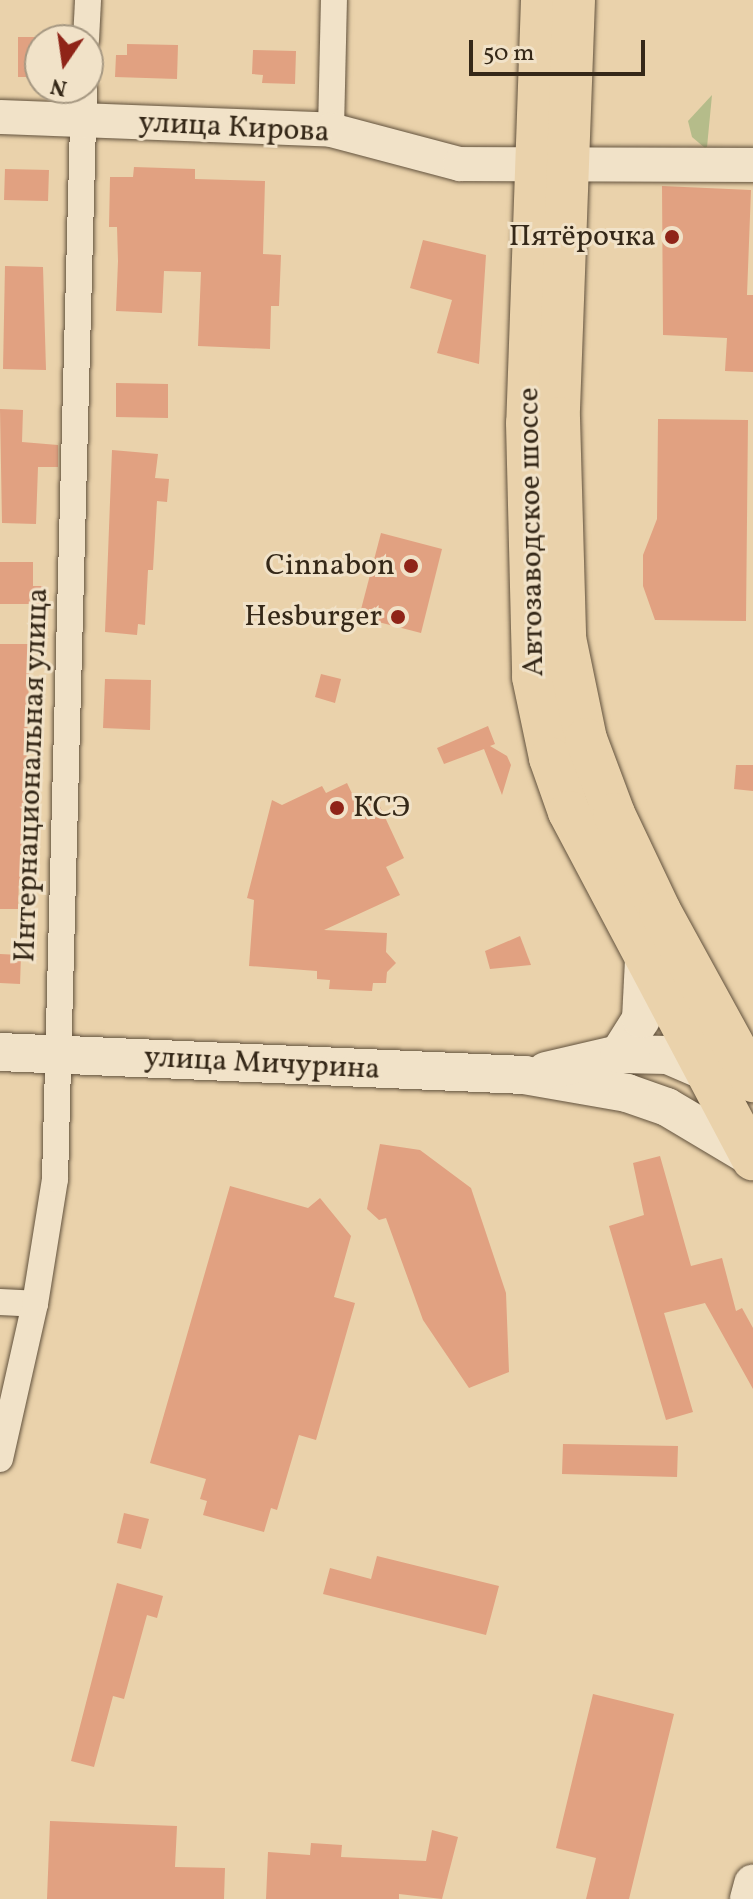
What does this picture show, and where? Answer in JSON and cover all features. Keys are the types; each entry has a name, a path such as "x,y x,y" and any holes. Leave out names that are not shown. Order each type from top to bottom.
{"main road":[{"name":"Автозаводское шоссе","path":"542,0 552,161 565,638 574,690 597,773 635,861 753,1081"},
{"name":"Автозаводское шоссе","path":"574,0 552,161 527,423 533,677 550,758 569,812 644,960 753,1158"},
{"path":"619,1054 641,1019 644,960"},
{"name":"улица Мичурина","path":"0,1052 524,1075 627,1093 667,1107 753,1158"},
{"name":"улица Мичурина","path":"524,1075 619,1054 668,1055 705,1068 753,1099"},
{"path":"749,1899 753,1884"}],"street":[{"path":"87,24 88,0"},
{"path":"331,130 334,0"},
{"name":"улица Кирова","path":"0,117 84,104 331,130 460,164 552,161 753,165"},
{"name":"Интернациональная улица","path":"0,1459 35,1304 55,1179 84,104"},
{"path":"0,1302 35,1304"}],"green space":[{"path":"712,95 705,148 692,137 688,121"}],"building":[{"path":"18,37 24,37 24,77 18,77"},
{"path":"127,44 178,45 177,79 115,77 116,55 127,55"},
{"path":"253,50 296,51 295,84 262,83 263,75 252,74"},
{"path":"134,167 195,169 195,179 265,181 263,254 281,255 279,306 271,306 270,349 198,346 201,272 164,271 162,313 116,311 117,227 109,227 110,177 133,177"},
{"path":"5,169 49,170 48,201 4,200"},
{"path":"662,186 751,190 747,295 753,295 753,372 725,371 727,338 663,335"},
{"path":"423,240 486,255 479,364 437,353 452,300 410,288"},
{"path":"5,266 43,267 46,370 3,369"},
{"path":"116,383 168,384 168,418 116,417"},
{"path":"0,409 23,410 22,442 58,445 58,467 38,467 36,524 2,523"},
{"path":"658,419 748,420 746,621 655,620 643,586 643,555 657,519"},
{"path":"112,450 158,454 155,478 169,479 167,502 157,501 153,570 148,570 145,625 138,624 137,635 105,632"},
{"path":"381,533 442,549 421,633 359,617"},
{"path":"0,562 33,562 33,586 43,586 43,604 0,604"},
{"path":"0,644 30,644 24,846 33,846 32,880 19,880 18,909 0,909"},
{"path":"321,674 341,679 335,703 315,697"},
{"path":"105,679 151,680 150,730 103,728"},
{"path":"488,726 495,744 490,746 507,756 511,765 502,795 484,749 444,764 437,748"},
{"path":"736,765 753,765 753,791 734,789"},
{"path":"347,783 358,806 376,798 404,858 386,867 400,895 324,930 387,933 386,952 396,963 387,972 386,983 373,983 372,991 329,989 330,980 317,979 317,971 249,966 254,900 247,898 272,800 282,805 322,786 326,793"},
{"path":"520,936 531,965 490,969 485,951"},
{"path":"0,954 21,955 20,984 0,983"},
{"path":"380,1144 420,1150 471,1188 506,1293 509,1372 469,1388 423,1320 386,1218 379,1220 367,1209"},
{"path":"660,1156 691,1266 722,1258 736,1311 742,1308 753,1328 753,1389 705,1303 664,1313 693,1412 666,1420 609,1226 644,1215 633,1163"},
{"path":"230,1186 308,1208 320,1198 351,1236 334,1297 355,1303 316,1440 299,1435 277,1510 271,1508 264,1532 203,1515 207,1501 200,1499 206,1479 150,1463"},
{"path":"563,1444 678,1446 677,1477 562,1474"},
{"path":"124,1513 149,1519 141,1549 117,1543"},
{"path":"377,1556 499,1586 486,1635 323,1594 330,1568 371,1579"},
{"path":"117,1583 163,1596 157,1618 147,1615 124,1699 113,1696 94,1767 71,1761"},
{"path":"593,1694 674,1714 629,1899 586,1899 596,1858 556,1848"},
{"path":"50,1821 177,1826 175,1867 225,1868 224,1899 47,1899"},
{"path":"432,1830 458,1837 442,1899 399,1894 399,1899 266,1899 268,1852 310,1855 311,1843 342,1845 341,1857 426,1861"}],"place":[{"name":"Пятёрочка","path":"672,237"},
{"name":"Cinnabon","path":"411,566"},
{"name":"Hesburger","path":"398,617"},
{"name":"КСЭ","path":"337,808"}]}
